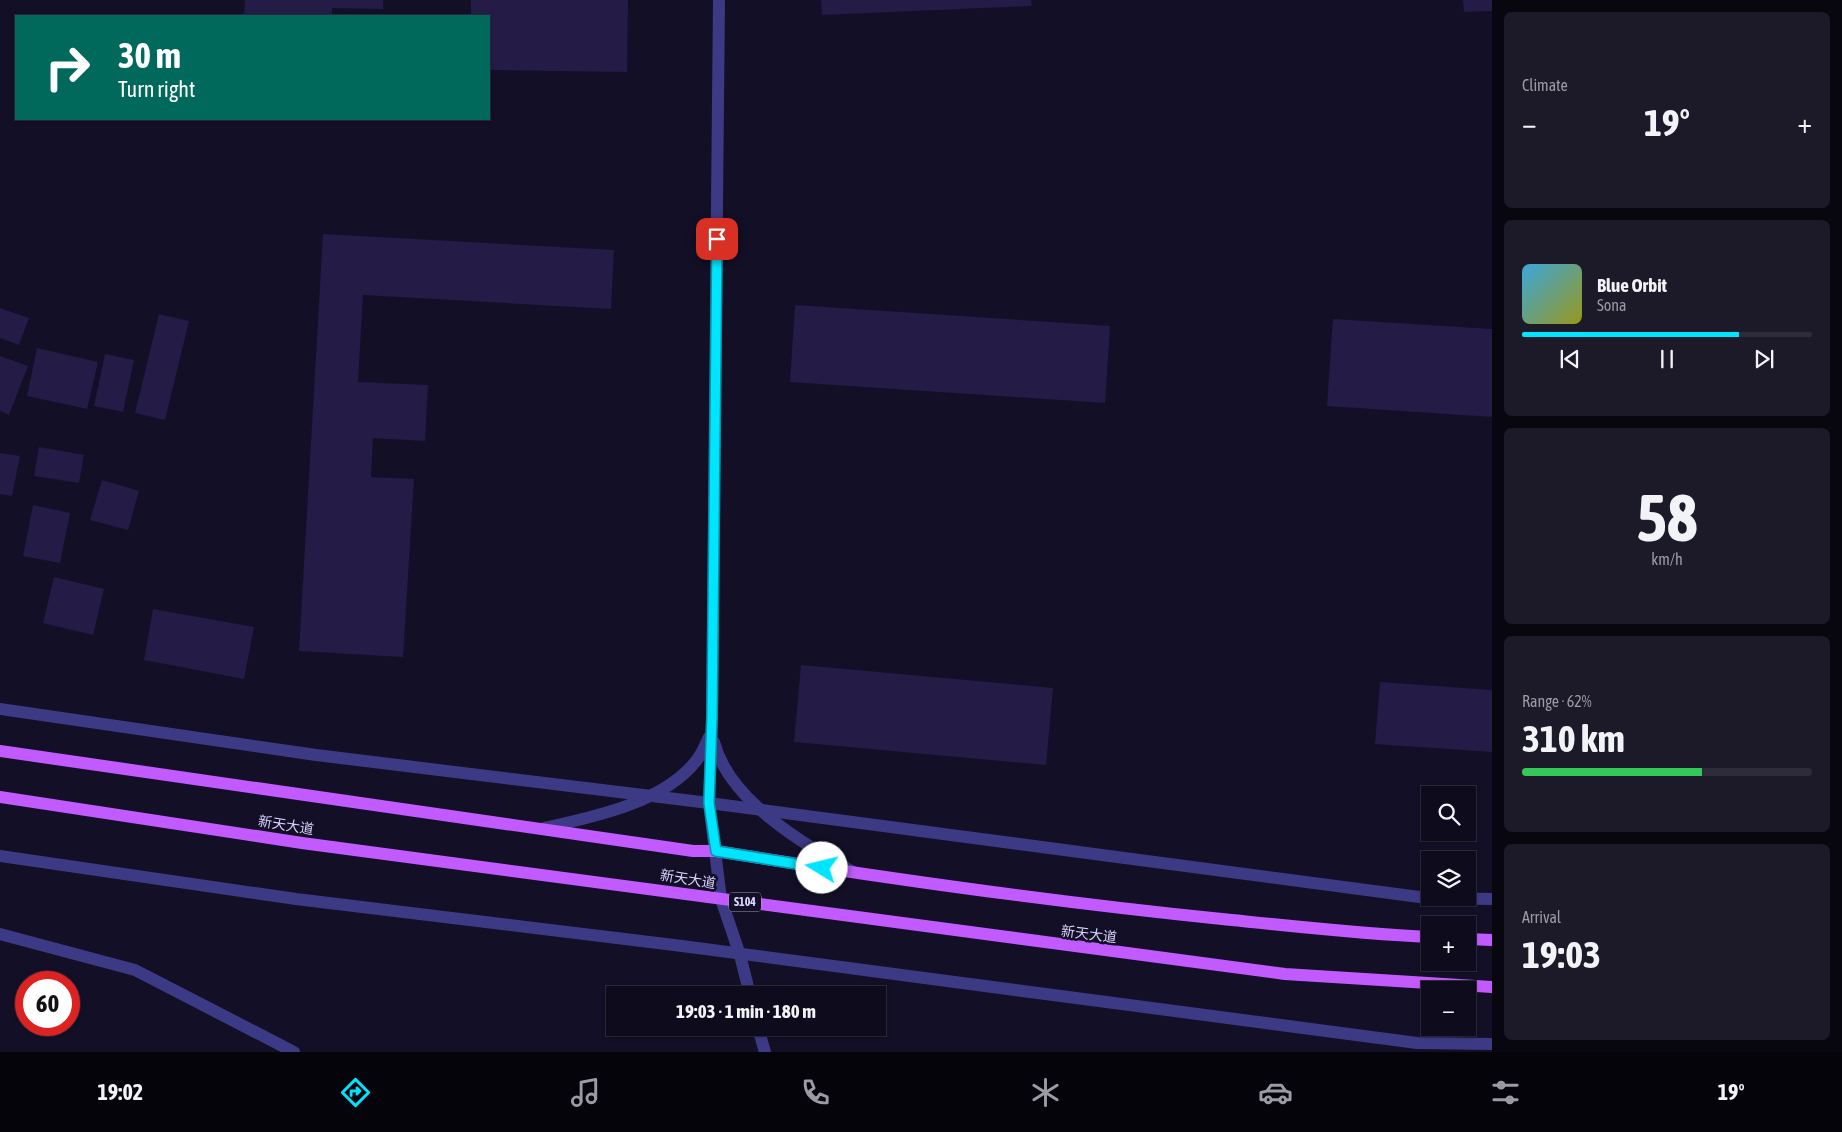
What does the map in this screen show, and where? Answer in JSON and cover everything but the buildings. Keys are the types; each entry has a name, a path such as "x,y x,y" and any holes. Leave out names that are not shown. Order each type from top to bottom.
{"main road":[{"name":"新天大道","path":"0,751 693,851 716,851 857,874 1149,911 1378,935 1421,937"},
{"name":"新天大道","path":"0,797 302,843 1285,974 1492,987"},
{"path":"1476,939 1492,940"}],"street":[{"path":"719,0 712,717 709,803 721,899 740,955 748,986"},
{"path":"0,709 316,755 760,809 1427,898 1492,899"},
{"path":"544,828 595,816 649,796 672,782 697,760 710,737 712,717"},
{"path":"712,717 714,743 727,772 760,809 791,835 857,874"},
{"path":"0,856 296,899 682,946 1417,1043 1492,1044"},
{"path":"0,934 135,970 294,1052"},
{"path":"760,1036 764,1052"}],"route":[{"path":"717,239 712,717 709,803 716,851 822,868"}]}
